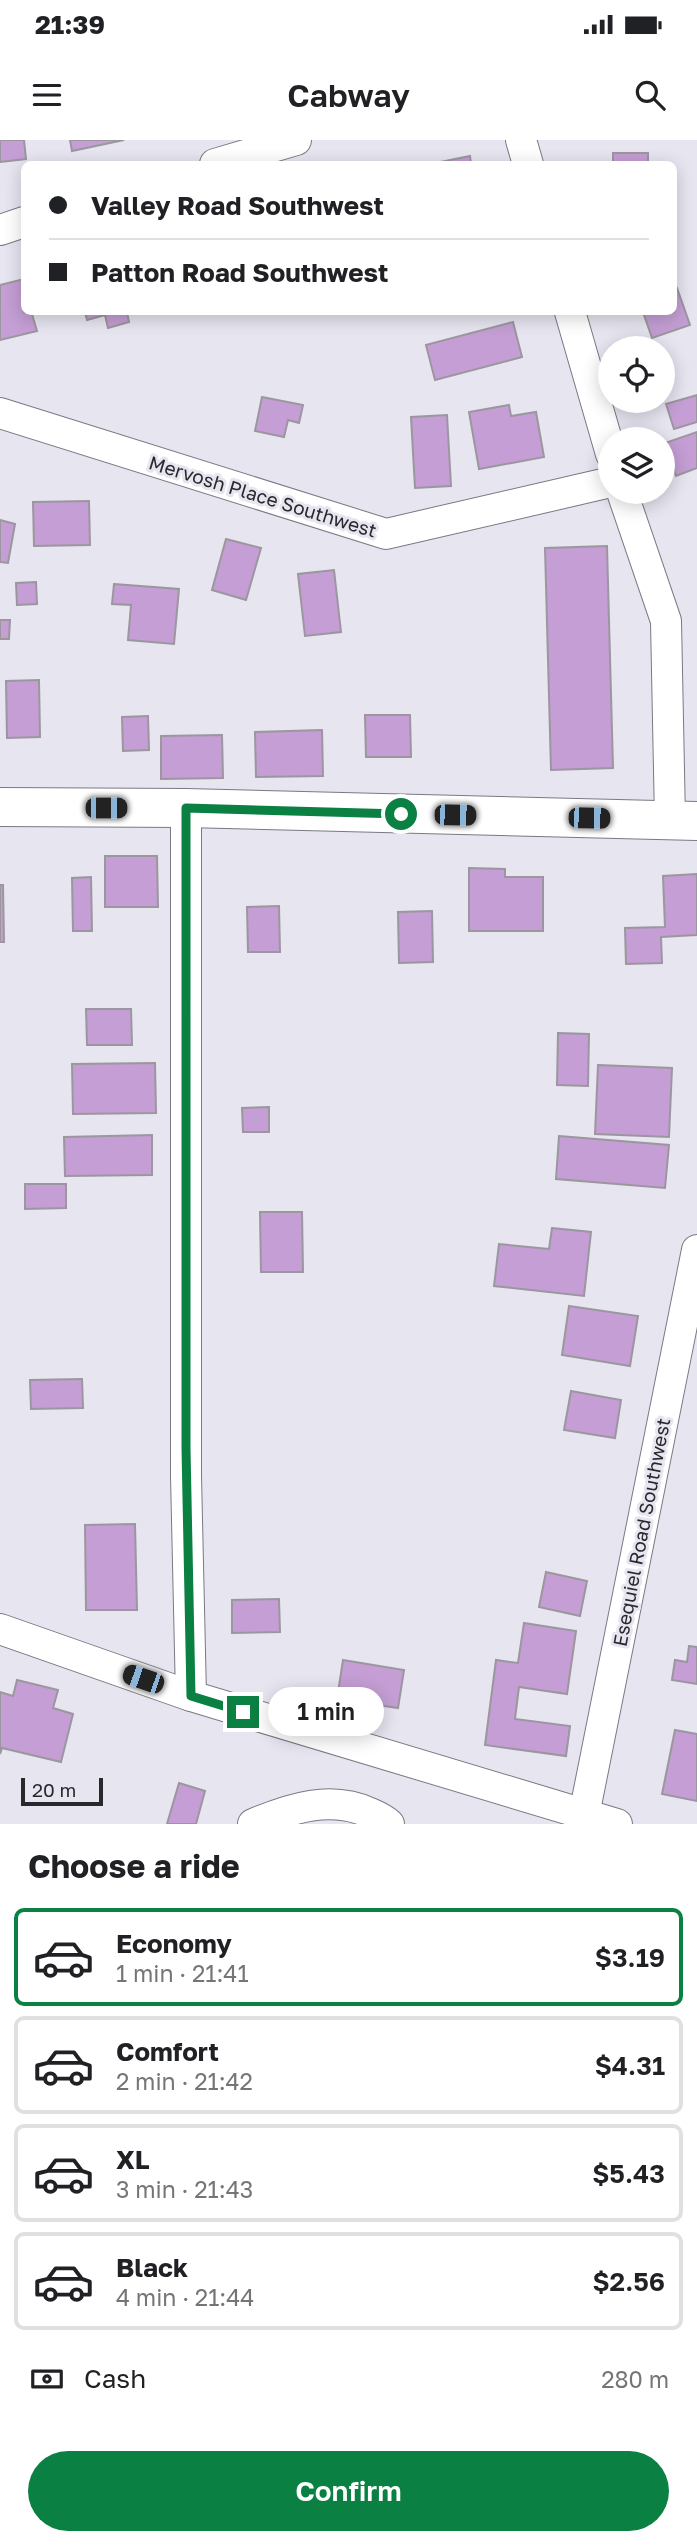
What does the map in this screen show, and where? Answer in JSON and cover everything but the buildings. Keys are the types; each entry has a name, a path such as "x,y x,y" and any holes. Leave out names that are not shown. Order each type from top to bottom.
{"street":[{"path":"225,161 296,140"},
{"path":"521,140 527,161"},
{"path":"0,230 21,223"},
{"path":"571,315 603,427"},
{"name":"Mervosh Place Southwest","path":"0,413 386,534 598,485"},
{"path":"0,807 186,808 683,820 666,621 626,504"},
{"path":"186,808 186,1448 191,1696"},
{"name":"Esequiel Road Southwest","path":"584,1815 697,1250"},
{"path":"0,1629 191,1696 617,1824"},
{"path":"253,1824 280,1812 325,1802 356,1807 389,1824"}],"route":[{"path":"243,1712 191,1696 186,1448 186,808 401,814"}]}
